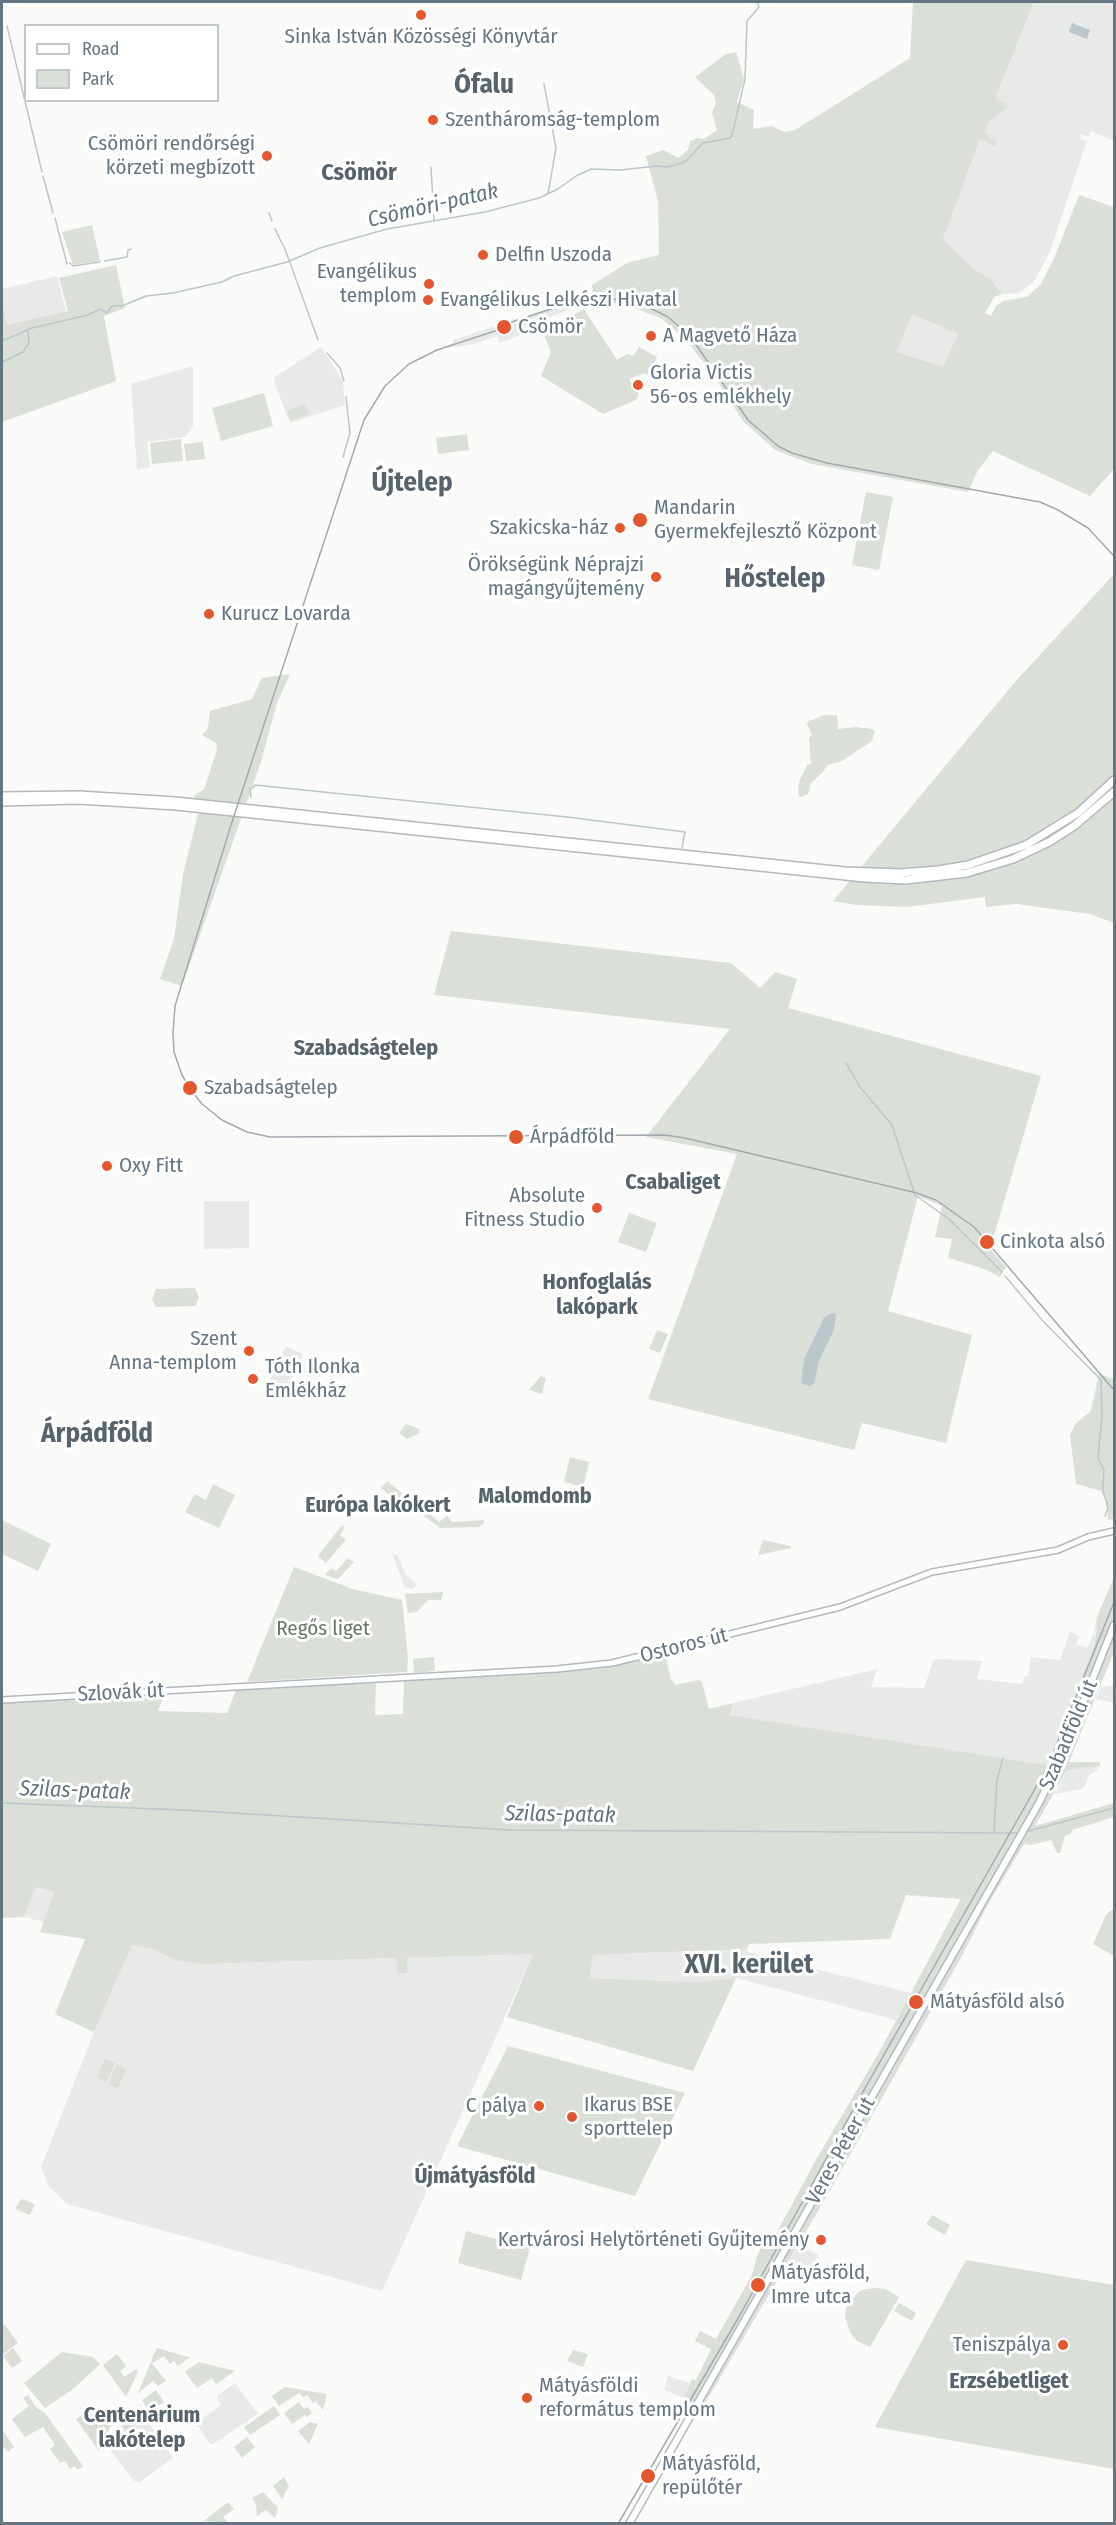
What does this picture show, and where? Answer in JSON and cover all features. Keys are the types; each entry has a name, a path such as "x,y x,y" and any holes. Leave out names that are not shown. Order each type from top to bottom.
{"highway":[{"path":"2,796 79,795 176,801 835,870 900,873 960,867 1019,848 1062,824 1114,780"},
{"path":"2,802 80,800 176,806 856,878 906,880 967,873 1013,859 1049,842 1074,826 1114,792"}],"main road":[{"name":"Ostoros út","path":"240,1687 557,1670 622,1661 840,1607 932,1572 1058,1550 1088,1537 1114,1531"},
{"name":"Szabadföld út","path":"1017,1842 1060,1759 1114,1625"},
{"name":"Szlovák út","path":"2,1700 240,1687"},
{"name":"Veres Péter út","path":"629,2523 1017,1842"}],"shaded area":[{"path":"1034,2 1114,2 1114,141 1091,131 1089,137 1081,134 1080,139 1087,141 1049,254 1033,283 1018,293 1002,294 991,279 973,268 943,239 980,139 996,147 997,143 985,132 988,123 1010,106 996,99"},
{"path":"1072,23 1090,30 1087,39 1069,32"},
{"path":"57,276 66,311 7,327 2,305 2,289"},
{"path":"585,301 580,306 532,323 533,325 520,329 523,334 499,343 498,336 474,344 448,348 447,345 453,343 453,340 559,305"},
{"path":"912,313 958,334 943,368 897,352"},
{"path":"321,347 343,381 345,405 290,423 274,381 275,377"},
{"path":"193,366 193,426 185,437 147,442 150,467 137,470 131,384"},
{"path":"204,1201 249,1201 249,1248 204,1249"},
{"path":"831,1313 836,1314 834,1330 819,1361 815,1381 809,1386 801,1383 804,1359 824,1317"},
{"path":"286,1346 303,1354 287,1388 270,1380"},
{"path":"392,1553 398,1556 405,1573 416,1584 413,1589 405,1588"},
{"path":"1099,1615 1095,1644 1047,1765 730,1715 733,1703 877,1669 871,1687 924,1688 934,1659 982,1661 977,1679 1022,1684 1025,1676 1028,1676 1031,1657 1060,1660 1070,1632 1079,1636 1076,1644 1087,1648"},
{"path":"1114,1685 1114,1703 1096,1699 1101,1687"},
{"path":"1100,1766 1096,1772 1090,1774 1083,1789 1055,1794 1067,1770"},
{"path":"34,1887 55,1892 44,1922 24,1917"},
{"path":"132,1945 153,1949 177,1961 205,1964 533,1954 382,2291 67,2204 49,2187 41,2167 94,2032"},
{"path":"747,1949 748,1952 911,1993 896,2020 736,1978 699,1982 590,1978 593,1955"},
{"path":"799,2244 818,2255 811,2270 816,2272 813,2278 787,2265"},
{"path":"668,2376 691,2383 685,2398 664,2390"},
{"path":"235,2383 258,2414 210,2444 196,2423 221,2405 217,2399 218,2395"},
{"path":"129,2408 136,2412 138,2408 173,2458 140,2482 134,2481 110,2450"}],"green space":[{"path":"913,2 1034,2 996,98 1010,106 988,123 985,132 997,143 996,147 980,139 943,239 973,268 991,279 1002,294 994,297 985,313 991,316 996,306 1003,301 1027,297 1041,284 1055,256 1079,195 1114,207 1114,469 1090,496 993,451 978,470 968,492 812,464 775,450 743,421 712,373 686,340 661,318 626,305 594,301 592,285 627,263 659,255 658,201 646,156 663,150 678,158 688,150 690,141 697,138 704,139 717,130 712,113 716,103 714,95 695,77 726,54 736,52 744,79 737,102 754,110 753,129 771,126 785,132 795,130 910,58","holes":["912,314 958,334 943,367 897,352"]},
{"path":"92,225 100,261 73,265 62,232"},
{"path":"116,265 125,308 104,316 116,381 2,422 2,305 7,325 68,311 59,278"},
{"path":"584,309 617,360 627,354 633,356 639,347 657,357 648,375 645,373 629,379 639,394 636,400 603,414 541,376 551,352 543,332"},
{"path":"264,393 273,426 221,441 212,408"},
{"path":"306,404 309,414 291,421 287,411"},
{"path":"467,434 469,450 438,454 436,438"},
{"path":"181,439 183,461 152,464 150,443"},
{"path":"203,442 205,459 186,461 184,444"},
{"path":"866,492 893,497 879,570 852,565"},
{"path":"1114,574 1114,923 1090,914 1016,904 986,907 985,897 907,907 857,905 833,901 1015,682"},
{"path":"290,674 277,703 261,762 182,986 160,979 174,939 183,874 198,814 194,796 204,789 217,750 216,743 202,735 208,728 210,711 252,699 262,678"},
{"path":"825,715 837,715 838,729 856,727 872,729 875,731 872,741 842,761 827,765 811,783 808,794 800,797 799,782 807,765 811,764 809,738 812,735 807,724"},
{"path":"451,931 731,963 760,988 775,972 797,979 788,1008 1041,1076 990,1249 1006,1267 1000,1277 982,1268 948,1258 952,1239 935,1237 942,1206 918,1196 888,1311 972,1335 946,1443 862,1423 854,1450 648,1399 737,1154 646,1137 730,1029 434,995","holes":["831,1313 835,1314 834,1330 819,1361 815,1381 802,1382 804,1359 824,1317"]},
{"path":"629,1213 657,1223 646,1252 618,1242"},
{"path":"195,1288 199,1298 195,1306 156,1307 152,1299 156,1289"},
{"path":"657,1330 668,1334 660,1353 649,1349"},
{"path":"1099,1374 1114,1379 1114,1519 1108,1520 1107,1503 1101,1491 1076,1484 1070,1435 1076,1423 1091,1411"},
{"path":"541,1376 546,1378 542,1394 529,1390"},
{"path":"406,1424 419,1429 420,1433 407,1439 399,1433"},
{"path":"570,1457 589,1462 583,1487 564,1482"},
{"path":"387,1481 402,1493 397,1501 381,1488"},
{"path":"213,1484 235,1495 219,1528 185,1512 195,1494 206,1500"},
{"path":"411,1498 439,1522 447,1516 452,1522 484,1520 484,1523 479,1527 440,1528 407,1503"},
{"path":"2,1520 51,1544 38,1571 2,1554"},
{"path":"342,1525 345,1527 340,1536 346,1540 326,1563 318,1556"},
{"path":"763,1540 791,1546 791,1548 758,1555"},
{"path":"348,1558 354,1562 338,1579 325,1575 331,1568 336,1571"},
{"name":"Regős liget","path":"294,1567 353,1589 402,1600 408,1657 407,1672 247,1682"},
{"path":"1114,1577 1114,1652 1069,1762 1100,1762 1100,1766 1067,1770 1035,1826 1114,1803 1114,1817 1072,1830 1071,1834 1065,1836 1060,1853 1057,1853 1051,1840 1030,1845 1024,1844 987,1906 964,1952 832,2187 697,2417 681,2407 692,2379 696,2380 711,2349 695,2341 700,2331 716,2339 752,2275 765,2238 776,2234 817,2158 881,2049 961,1899 906,1895 890,1939 749,1944 747,1949 593,1955 590,1978 699,1982 736,1978 693,2071 507,2017 533,1954 407,1958 407,1973 397,1973 397,1958 205,1964 177,1961 153,1949 132,1945 94,2032 55,2014 85,1939 40,1932 54,1892 35,1887 24,1917 2,1918 2,1702 165,1693 158,1711 227,1713 237,1688 376,1680 375,1715 403,1714 404,1679 633,1661 665,1653 671,1679 676,1685 698,1680 702,1682 709,1709 733,1703 730,1715 1047,1765 1095,1644 1098,1615"},
{"path":"443,1592 441,1600 428,1600 417,1612 408,1613 405,1594"},
{"path":"434,1657 435,1671 414,1673 413,1659"},
{"path":"1114,1908 1114,1956 1093,1944 1106,1915"},
{"name":"Ikarus BSE sporttelep","path":"508,2046 685,2093 635,2196 457,2146"},
{"path":"105,2059 115,2063 106,2082 97,2078"},
{"path":"117,2065 126,2069 118,2088 108,2084"},
{"path":"23,2199 35,2204 30,2215 15,2209"},
{"path":"932,2215 950,2225 945,2235 926,2224"},
{"path":"466,2231 530,2248 521,2280 458,2263"},
{"path":"966,2260 1114,2285 1114,2469 875,2427"},
{"path":"876,2288 885,2289 899,2297 870,2347 857,2341 850,2332 845,2316 846,2308 858,2292"},
{"path":"899,2303 916,2313 912,2321 894,2311"},
{"path":"2,2324 18,2343 2,2355"},
{"path":"13,2348 22,2361 12,2368 3,2356"},
{"path":"157,2348 190,2357 178,2366 174,2361 170,2364 164,2356 153,2363 151,2360"},
{"path":"573,2350 588,2354 583,2367 567,2361"},
{"path":"62,2352 93,2357 100,2364 73,2389 45,2408 24,2383"},
{"path":"117,2354 126,2366 120,2371 124,2377 136,2369 138,2372 126,2397 103,2365"},
{"path":"151,2362 166,2381 158,2386 153,2381 138,2393"},
{"path":"199,2362 235,2371 216,2384 212,2378 197,2388 185,2372"},
{"path":"285,2387 327,2394 323,2410 316,2401 313,2403 307,2395 303,2397 299,2393 279,2406 272,2396"},
{"path":"156,2390 164,2402 150,2412 142,2400"},
{"path":"28,2395 37,2408 45,2413 83,2466 77,2470 75,2466 70,2469 65,2461 60,2463 50,2449 55,2445 43,2427 25,2437 12,2419 29,2406 23,2398"},
{"path":"299,2402 304,2409 308,2407 312,2413 292,2424 284,2413"},
{"path":"274,2406 280,2415 250,2435 244,2427"},
{"path":"94,2407 98,2408 111,2425 99,2451 76,2419"},
{"path":"132,2421 144,2438 136,2445 123,2427"},
{"path":"310,2422 318,2424 309,2444 298,2431"},
{"path":"2,2429 14,2447 8,2452 4,2447 2,2448"},
{"path":"247,2437 255,2447 242,2458 234,2447"},
{"path":"284,2477 289,2486 282,2499 273,2486"},
{"path":"263,2492 278,2508 275,2518 266,2510 257,2516 256,2504 252,2498"},
{"path":"228,2502 234,2509 223,2517 228,2523 204,2521"}],"waterway":[{"name":"Csömöri-patak","path":"2,341 32,328 88,315 100,309 107,313 112,306 122,306 146,296 173,293 222,282 234,276 287,262 320,248 387,229 485,212 539,198 591,169 668,167 682,163 703,143 730,138 732,135 745,79 747,21 759,7 757,2"},
{"path":"7,26 24,97"},
{"path":"544,84 556,148 548,194"},
{"path":"25,102 42,172"},
{"path":"431,167 434,220"},
{"path":"43,176 53,213"},
{"path":"269,213 272,221"},
{"path":"55,218 67,264"},
{"path":"275,229 285,249 318,340"},
{"path":"105,261 127,257 128,250 131,249"},
{"path":"70,263 73,266 100,262"},
{"path":"2,362 23,352 29,343 28,331"},
{"path":"327,353 340,368 344,381"},
{"path":"343,457 350,433 346,397"},
{"path":"251,797 250,790 255,785 567,817 685,832 682,848"},
{"path":"846,1063 860,1087 892,1125 915,1195 949,1219 1002,1272"},
{"path":"1005,1276 1042,1320 1101,1380 1102,1415 1098,1458 1104,1470 1103,1490 1108,1508 1105,1516"},
{"path":"994,1832 997,1780 1003,1758"},
{"name":"Szilas-patak","path":"2,1803 184,1810 511,1830 1020,1833"},
{"name":"Szilas-patak","path":"1025,1832 1114,1808"}],"tram line":[{"path":"503,325 557,307 594,300 613,299 646,306 668,317 690,336 748,420 778,446 792,453 827,463 1040,502 1088,528 1114,556"},
{"path":"504,328 437,350 409,364 385,386 364,420 231,825 175,1006 174,1052 182,1075 202,1104 222,1120 247,1132 270,1137 665,1135 917,1193 936,1200 974,1227 1114,1390"},
{"path":"618,2524 740,2315 864,2090 1048,1766 1114,1602"}],"place":[{"name":"Sinka István Közösségi Könyvtár","path":"421,15"},
{"name":"Szentháromság-templom","path":"433,120"},
{"name":"Csömöri rendőrségi körzeti megbízott","path":"267,156"},
{"name":"Delfin Uszoda","path":"483,255"},
{"name":"Evangélikus templom","path":"429,284"},
{"name":"Evangélikus Lelkészi Hivatal","path":"428,300"},
{"name":"Csömör","path":"504,327"},
{"name":"A Magvető Háza","path":"651,336"},
{"name":"Gloria Victis 56-os emlékhely","path":"638,385"},
{"name":"Mandarin Gyermekfejlesztő Központ","path":"640,520"},
{"name":"Szakicska-ház","path":"620,528"},
{"name":"Örökségünk Néprajzi magángyűjtemény","path":"656,577"},
{"name":"Kurucz Lovarda","path":"209,614"},
{"name":"Szabadságtelep","path":"190,1088"},
{"name":"Árpádföld","path":"516,1137"},
{"name":"Oxy Fitt","path":"107,1166"},
{"name":"Absolute Fitness Studio","path":"597,1208"},
{"name":"Cinkota alsó","path":"987,1242"},
{"name":"Szent Anna-templom","path":"249,1351"},
{"name":"Tóth Ilonka Emlékház","path":"253,1379"},
{"name":"Mátyásföld alsó","path":"916,2002"},
{"name":"C pálya","path":"539,2106"},
{"name":"Ikarus BSE sporttelep","path":"572,2117"},
{"name":"Kertvárosi Helytörténeti Gyűjtemény","path":"821,2240"},
{"name":"Mátyásföld, Imre utca","path":"758,2285"},
{"name":"Teniszpálya","path":"1063,2345"},
{"name":"Mátyásföldi református templom","path":"527,2398"},
{"name":"Mátyásföld, repülőtér","path":"648,2476"}],"district":[{"name":"Ófalu","path":"484,85"},
{"name":"Csömör","path":"359,173"},
{"name":"Újtelep","path":"412,483"},
{"name":"Hőstelep","path":"775,579"},
{"name":"Szabadságtelep","path":"366,1049"},
{"name":"Csabaliget","path":"673,1183"},
{"name":"Honfoglalás lakópark","path":"597,1296"},
{"name":"Árpádföld","path":"97,1434"},
{"name":"Malomdomb","path":"535,1497"},
{"name":"Európa lakókert","path":"378,1506"},
{"name":"XVI. kerület","path":"749,1965"},
{"name":"Újmátyásföld","path":"475,2177"},
{"name":"Erzsébetliget","path":"1009,2382"},
{"name":"Centenárium lakótelep","path":"142,2428"}]}
